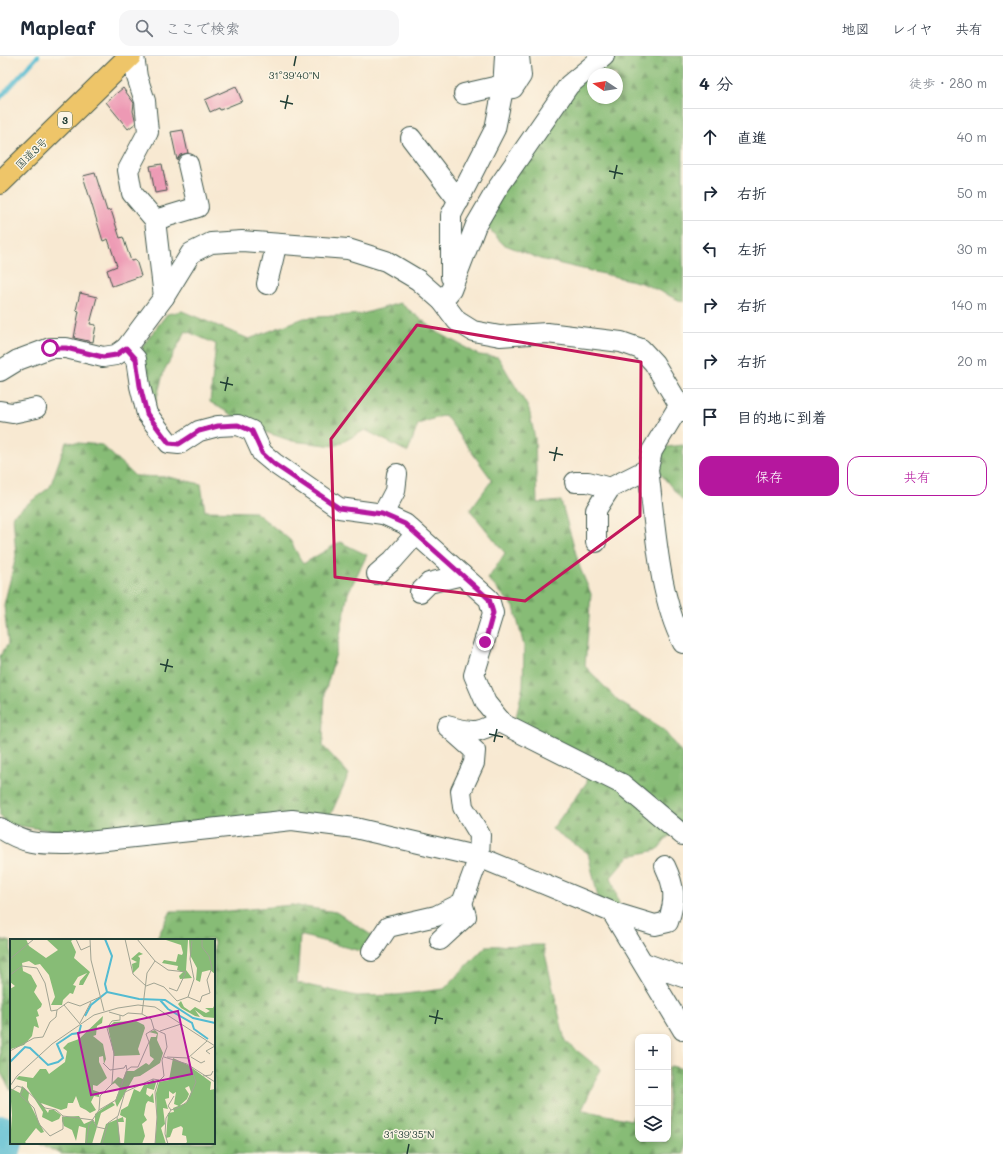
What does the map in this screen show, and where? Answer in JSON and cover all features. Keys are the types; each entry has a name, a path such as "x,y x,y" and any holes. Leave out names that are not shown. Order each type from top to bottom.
{"highway":[{"name":"国道3号","path":"0,184 130,56"}],"street":[{"path":"134,56 137,77 145,101 148,132 128,170 132,194 155,220 164,297"},
{"path":"505,56 503,87 495,129 451,215 446,295 457,321 473,331 500,336 547,333 621,342 641,349 654,363 681,408 652,451 648,469 664,590 676,630 683,643"},
{"path":"464,94 503,87 513,88 521,76 520,56"},
{"path":"446,295 476,226 497,189 569,85 604,56"},
{"path":"411,138 459,201"},
{"path":"155,220 198,207 188,164"},
{"path":"0,371 18,360 50,348 66,348 103,357 116,355 126,348 164,297 191,253 211,243 242,242 348,249 386,261 446,295"},
{"path":"264,273 274,260 276,244"},
{"path":"126,348 136,359 140,386 147,414 169,443 179,444 199,431 218,426 238,425 252,431 262,453 274,464 339,508 382,514 405,524 489,599 493,613 474,675 486,703 500,720 504,724 622,784 683,835"},
{"path":"5,415 36,408"},
{"path":"596,542 596,510 610,488 648,469"},
{"path":"382,514 395,491 397,474"},
{"path":"575,482 588,482 610,488"},
{"path":"377,574 394,560 416,534"},
{"path":"420,592 429,583 462,575"},
{"path":"440,940 466,916 462,903 479,857 480,835 462,807 461,791 474,763 475,751 448,726 467,732 484,730 500,720"},
{"path":"0,828 16,839 39,844 69,844 292,820 355,828 479,857 612,912 655,926 668,922 674,907 673,884 665,866"},
{"path":"372,951 388,927 436,916 462,903"},
{"path":"612,912 683,1030"},
{"path":"644,963 683,978"}],"highlighted area":[{"path":"417,325 641,362 640,516 525,601 335,577 331,439"}],"green space":[{"path":"617,56 683,56 683,302 642,283 540,259 503,244 480,219 580,72 587,69 587,104 623,104 623,68 589,68"},
{"path":"400,303 439,333 479,355 498,357 529,409 535,439 537,503 561,501 580,568 591,594 585,666 618,701 662,728 683,755 683,842 670,835 657,850 629,856 611,877 624,919 599,902 588,853 552,829 587,782 588,766 513,731 523,686 524,646 514,607 488,579 505,553 470,510 492,480 445,415 418,424 408,452 365,430 335,446 292,441 256,429 210,402 216,344 186,331 164,371 154,408 140,370 143,345 167,314 182,311 249,339 304,318 362,314"},
{"path":"66,442 102,445 135,476 168,477 201,484 205,511 255,512 290,540 303,564 340,542 367,555 348,593 338,646 325,692 323,746 349,774 325,827 76,834 6,824 0,815 0,656 8,644 4,605 16,556 13,515 50,487"},
{"path":"683,445 683,501 654,466 659,448"},
{"path":"292,905 336,912 388,946 360,951 300,935 297,983 357,996 397,995 444,989 486,946 543,945 565,1041 600,1069 582,1110 631,1120 635,1113 635,1142 671,1142 671,1066 683,1069 683,1154 61,1154 42,1144 215,1144 215,939 157,939 171,911 228,911"},
{"path":"0,939 10,942 10,1089 0,1071"}],"building":[{"path":"236,86 242,101 220,110 219,108 210,112 205,100"},
{"path":"123,88 134,103 133,111 136,123 128,129 106,102"},
{"path":"183,130 188,153 180,155 177,160 171,132"},
{"path":"162,164 167,191 155,193 150,166"},
{"path":"95,173 107,211 111,210 120,238 123,237 131,261 136,260 141,276 112,286 107,270 117,266 108,239 103,241 83,176"},
{"path":"80,293 97,297 90,324 96,325 93,342 74,338 79,311 76,310"}],"waterway":[{"path":"0,98 38,56"},
{"path":"0,1128 3,1128 10,1143 7,1154"}],"route":[{"path":"50,348 66,348 103,357 116,355 126,348 136,359 140,386 147,414 169,443 179,444 199,431 218,426 238,425 252,431 262,453 274,464 339,508 382,514 405,524 489,599 493,613 485,642"}]}
